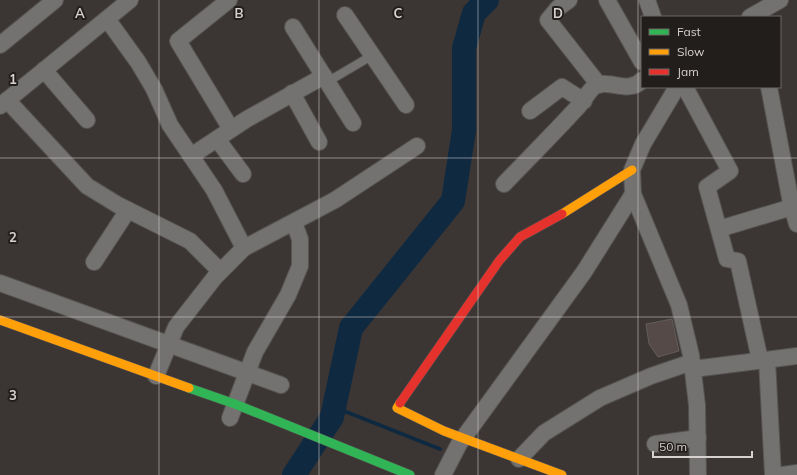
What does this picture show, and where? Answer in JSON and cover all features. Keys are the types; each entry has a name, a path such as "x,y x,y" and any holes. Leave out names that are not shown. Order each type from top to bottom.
{"street":[{"path":"0,45 55,0"},
{"path":"130,0 4,103 87,186 128,210 190,241 220,271"},
{"path":"230,0 178,41 232,129"},
{"path":"569,0 558,8 548,20 599,85"},
{"path":"607,0 641,60"},
{"path":"647,0 653,16"},
{"path":"752,16 780,0"},
{"path":"345,15 406,105"},
{"path":"107,19 138,62 154,89 170,125 214,190 244,248"},
{"path":"293,27 354,123"},
{"path":"44,70 87,120"},
{"path":"191,156 232,129 292,93 325,79"},
{"path":"504,184 584,101 595,86 604,84 619,87 638,84 641,81"},
{"path":"530,111 562,87 584,101"},
{"path":"676,88 643,144 632,170 633,194 679,305 692,365 697,405 698,475"},
{"path":"686,88 730,171 707,187 727,259 738,261 764,360 773,475"},
{"path":"769,88 792,207 797,224"},
{"path":"292,93 319,142"},
{"path":"217,139 243,174"},
{"path":"156,376 176,327 220,271 244,248 294,223 335,200 418,146"},
{"path":"562,475 444,431 397,408 499,261 520,237 575,207 632,170"},
{"path":"443,475 459,444 584,272 633,194"},
{"path":"719,229 792,207"},
{"path":"94,262 128,210"},
{"path":"231,415 255,352 288,295 300,266 300,239 294,223"},
{"path":"0,283 168,346 281,386"},
{"path":"0,320 156,376 231,415 279,422 410,475"},
{"path":"519,459 544,433 600,398 651,376 692,365 797,356"},
{"path":"655,444 698,438"},
{"path":"782,475 797,473"}],"lane":[{"path":"325,79 373,55"}],"building":[{"path":"672,319 679,351 658,357 649,344 646,324"}],"waterway":[{"path":"294,475 332,417 351,328 453,201 464,130 464,48 474,13 487,0"},
{"path":"334,407 440,449"}],"traffic: fast":[{"path":"189,388 235,404 410,475"}],"traffic: slow":[{"path":"562,214 632,170"},
{"path":"0,320 189,388"},
{"path":"400,403 397,408 444,431 562,475"}],"traffic: jam":[{"path":"400,403 499,261 520,237 562,214"}]}
